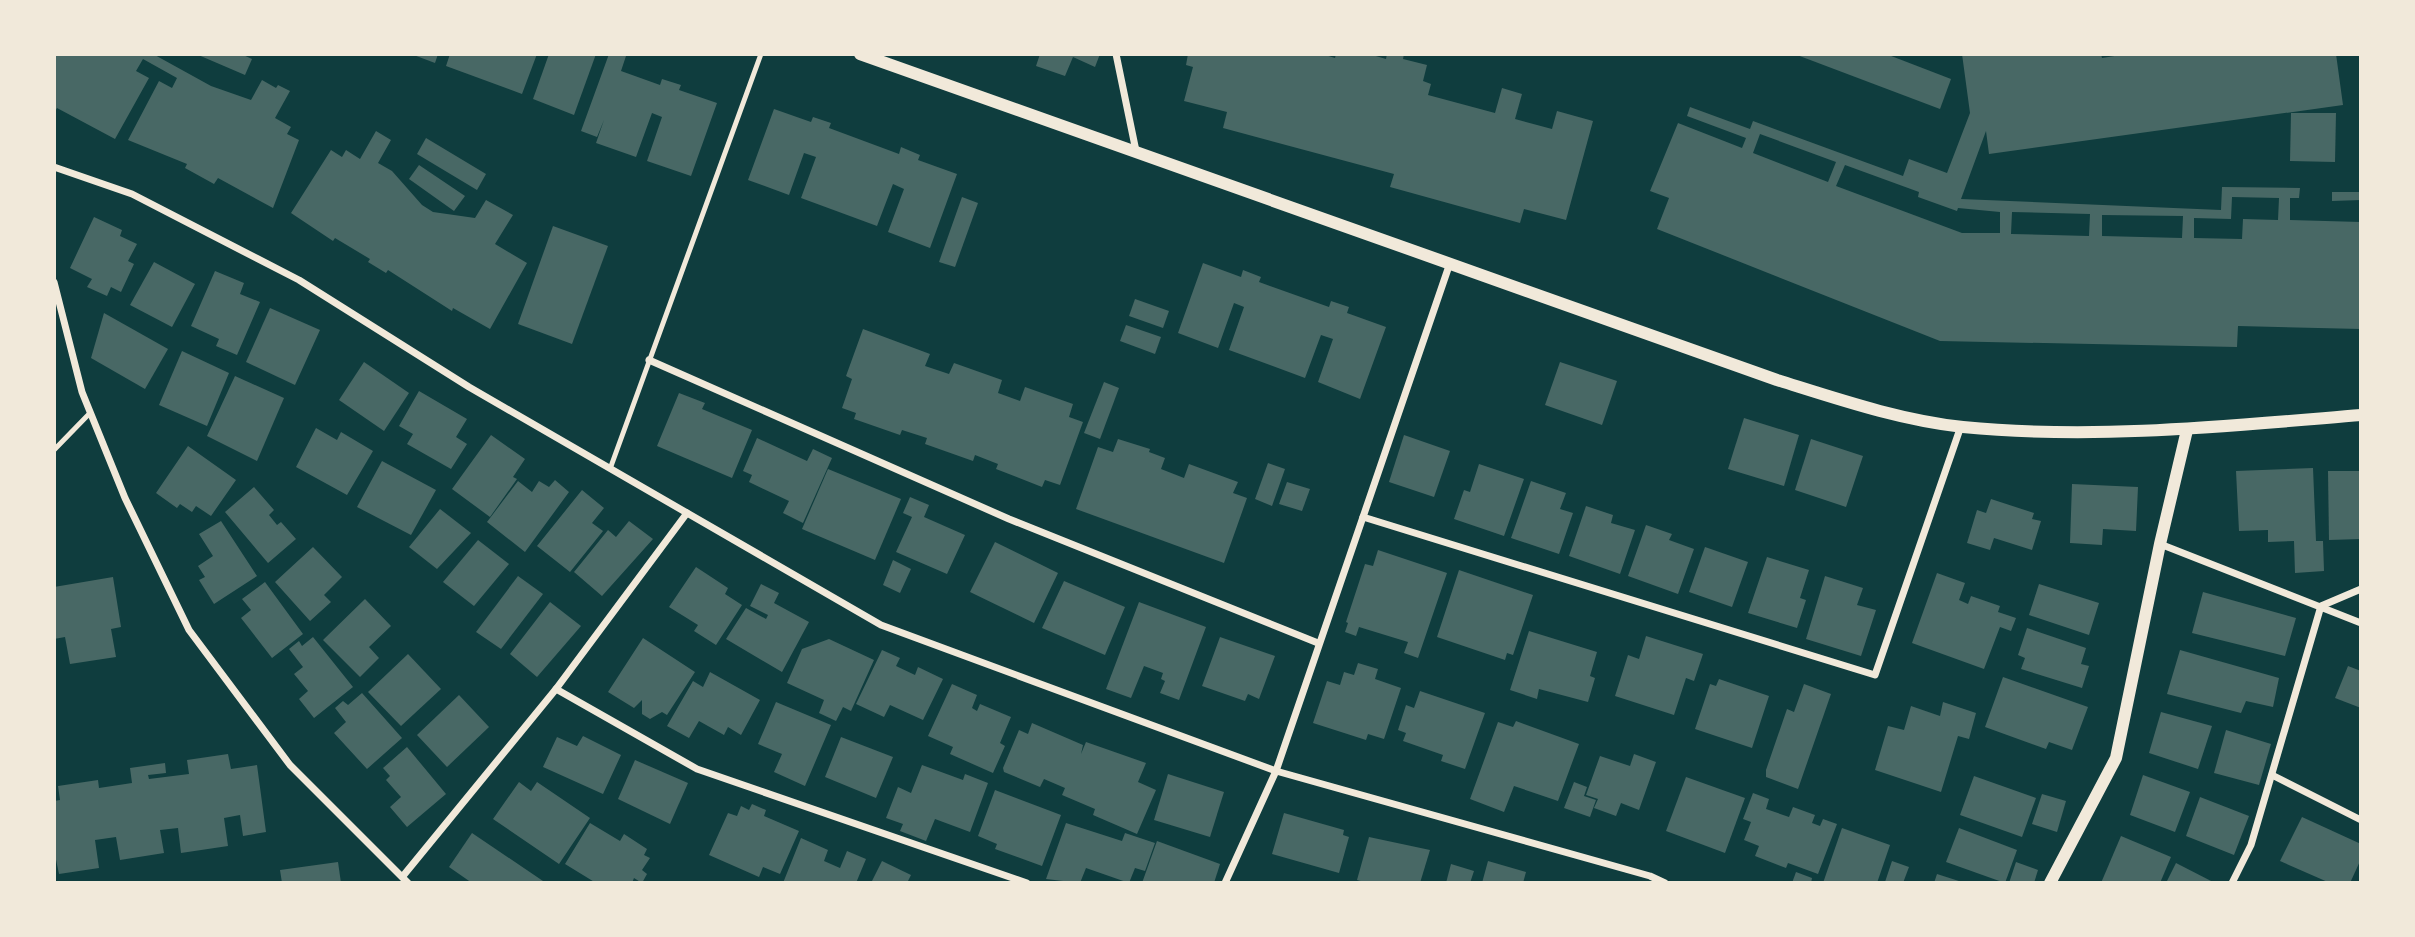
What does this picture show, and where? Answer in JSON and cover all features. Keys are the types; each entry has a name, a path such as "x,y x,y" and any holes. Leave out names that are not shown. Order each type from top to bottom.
{"street":[{"path":"860,54 1790,384 1877,411 1961,426 2188,430 2361,415"},
{"path":"1116,54 1136,151"},
{"path":"54,167 132,194 299,280 469,387 881,625 1276,771 1637,872 1665,883"},
{"path":"1225,883 1276,771 1450,263"},
{"path":"54,282 90,413 125,498 189,631 290,765 406,879 555,689 687,513"},
{"path":"649,360 1009,519 1318,643"},
{"path":"1363,517 1875,675 1961,426"},
{"path":"2050,883 2116,758 2160,544 2188,430"},
{"path":"2160,544 2361,623"},
{"path":"2321,606 2361,589"},
{"path":"2232,883 2251,845 2321,606"},
{"path":"555,689 698,769 1027,883"},
{"path":"2272,775 2361,820"}],"lane":[{"path":"610,469 761,54"},
{"path":"54,450 90,413"}],"building":[{"path":"54,54 153,54 211,86 251,100 262,80 276,88 278,85 290,91 275,118 291,127 287,134 299,140 273,208 218,178 214,184 185,168 187,164 128,140 159,81 172,88 177,78 143,59 136,71 149,78 115,139 57,108 54,113"},
{"path":"196,54 241,54 252,59 245,75"},
{"path":"411,54 438,54 435,63"},
{"path":"450,54 537,54 522,94 446,66"},
{"path":"549,54 596,54 574,115 533,99"},
{"path":"609,54 626,56 621,71 660,85 662,79 681,85 679,90 717,103 691,176 647,161 662,117 652,113 636,157 596,143 604,120 597,137 581,131"},
{"path":"1040,54 1100,54 1095,67 1073,57 1065,76 1036,66"},
{"path":"1188,54 1322,54 1335,58 1336,54 1369,54 1386,59 1387,54 1404,54 1403,59 1427,65 1423,81 1431,84 1428,95 1495,113 1502,88 1522,94 1515,119 1552,129 1557,111 1593,121 1566,220 1524,209 1520,223 1390,187 1394,174 1223,128 1227,112 1184,101 1193,67 1186,65"},
{"path":"1886,54 1951,79 1940,109 1797,55"},
{"path":"1962,54 2101,54 2102,58 2127,54 2336,54 2343,105 1989,154 1986,131 1961,199 2221,210 2222,187 2300,188 2299,198 2290,198 2290,220 2361,222 2361,329 2238,326 2237,347 1940,341 1657,229 1669,198 1650,191 1678,123 1742,148 1746,138 1687,116 1690,107 1750,129 1753,121 1903,176 1909,159 1947,173 1970,113","holes":["1760,134 1836,162 1828,182 1753,153","1845,165 1919,192 1918,197 1957,211 1958,208 2000,212 2000,233 1962,233 1836,186","2232,197 2279,198 2278,220 2243,219 2242,239 2194,238 2194,218 2231,219","2012,212 2090,214 2089,236 2011,234","2102,215 2183,216 2182,238 2102,236"]},
{"path":"774,109 811,122 813,117 831,123 829,128 899,154 901,147 920,155 918,160 957,174 930,248 888,232 904,189 893,184 877,226 801,198 816,157 804,153 789,195 748,180"},
{"path":"2291,113 2336,113 2335,162 2290,161"},
{"path":"376,131 391,140 378,163 392,171 422,205 433,212 475,218 486,200 513,215 495,244 527,263 490,329 453,308 452,311 388,270 386,273 368,262 370,259 335,238 333,241 291,213 331,150 342,157 346,150 360,159"},
{"path":"426,138 486,174 477,190 417,154"},
{"path":"419,165 465,196 454,211 409,179"},
{"path":"2332,192 2361,192 2361,200 2332,201"},
{"path":"962,197 978,203 955,267 939,262"},
{"path":"94,217 122,230 120,236 137,244 128,261 134,264 121,292 111,287 107,296 87,287 92,279 70,268"},
{"path":"553,226 608,246 572,344 518,324"},
{"path":"154,262 195,284 172,327 130,305"},
{"path":"1203,263 1241,277 1243,270 1261,277 1259,282 1329,307 1331,301 1349,307 1347,313 1386,327 1360,399 1318,382 1333,339 1321,335 1305,378 1229,350 1244,307 1234,303 1218,348 1178,333"},
{"path":"215,271 244,283 240,294 260,302 237,355 216,346 219,339 191,326"},
{"path":"1135,299 1169,311 1163,328 1129,316"},
{"path":"270,308 320,330 295,385 246,362"},
{"path":"104,313 168,349 145,389 91,358"},
{"path":"1126,325 1161,337 1155,354 1120,341"},
{"path":"863,329 930,354 925,366 949,374 954,363 1002,380 998,393 1020,401 1025,387 1073,404 1069,417 1083,422 1060,485 1045,480 1042,487 996,469 998,464 975,455 973,461 925,444 927,438 902,430 900,435 854,419 856,413 842,408 852,379 846,376"},
{"path":"182,351 229,373 207,426 159,405"},
{"path":"364,362 409,393 384,431 339,400"},
{"path":"1560,362 1617,381 1602,425 1545,405"},
{"path":"235,376 284,398 257,461 207,436"},
{"path":"1104,382 1119,388 1100,439 1084,433"},
{"path":"419,391 467,419 456,437 467,444 451,469 407,444 413,434 399,426"},
{"path":"679,393 705,403 702,409 752,430 732,478 657,446"},
{"path":"1744,418 1799,435 1784,486 1728,469"},
{"path":"316,428 337,440 341,432 373,451 347,495 296,467"},
{"path":"491,435 525,459 513,477 517,479 490,517 452,489"},
{"path":"1404,435 1450,451 1434,497 1389,482"},
{"path":"757,438 807,461 813,449 832,458 803,523 783,513 789,501 749,482 752,475 743,471"},
{"path":"1118,439 1150,449 1149,452 1165,458 1161,469 1184,478 1189,464 1238,482 1233,493 1247,498 1224,563 1076,509 1098,447 1113,452"},
{"path":"1811,439 1863,456 1846,507 1795,490"},
{"path":"188,446 236,480 211,516 196,506 192,512 180,504 177,508 156,493"},
{"path":"382,461 436,490 411,535 357,507"},
{"path":"1268,463 1285,469 1272,506 1255,499"},
{"path":"1479,464 1524,479 1504,536 1454,519 1464,490 1470,492"},
{"path":"2313,468 2316,541 2323,541 2324,571 2295,573 2294,541 2268,542 2268,530 2239,531 2236,471"},
{"path":"828,469 901,499 875,560 802,529"},
{"path":"2328,471 2361,471 2361,539 2329,540"},
{"path":"555,480 569,492 525,552 487,522 518,481 532,492 539,481 549,487"},
{"path":"1531,481 1566,493 1560,509 1573,513 1559,554 1511,538"},
{"path":"1287,482 1310,489 1302,511 1279,504"},
{"path":"2072,484 2138,487 2136,531 2103,529 2102,545 2070,543"},
{"path":"254,487 274,510 269,515 277,525 281,522 296,539 268,563 225,512"},
{"path":"582,490 604,508 592,523 603,531 570,572 537,546"},
{"path":"910,497 929,505 924,517 965,535 947,574 896,552 912,517 903,513"},
{"path":"1991,499 2034,513 2032,519 2041,521 2032,550 1994,538 1990,550 1967,543 1977,510 1986,513"},
{"path":"1586,506 1613,515 1611,523 1635,530 1620,574 1569,556"},
{"path":"440,509 471,533 437,569 409,547"},
{"path":"221,521 257,576 214,604 199,580 205,577 198,566 213,556 199,534"},
{"path":"629,521 653,539 602,596 574,572 608,530 616,537"},
{"path":"1646,525 1672,534 1669,540 1694,549 1678,594 1628,576"},
{"path":"478,540 509,564 474,606 443,582"},
{"path":"995,542 1058,573 1034,623 970,592"},
{"path":"313,547 342,577 324,595 331,602 310,621 275,582"},
{"path":"1705,547 1748,562 1732,607 1689,592"},
{"path":"1378,550 1447,573 1418,658 1404,653 1408,642 1359,627 1356,636 1345,632 1365,564 1373,566"},
{"path":"1767,557 1809,570 1800,598 1806,600 1797,628 1748,613"},
{"path":"893,560 911,569 900,593 883,585"},
{"path":"696,567 728,588 725,594 742,605 716,645 694,631 698,625 669,607"},
{"path":"1459,570 1533,595 1513,655 1507,653 1505,660 1437,637"},
{"path":"1937,573 1965,583 1959,600 1968,604 1971,596 2000,606 1998,612 2016,618 2011,631 2000,627 1984,669 1912,643"},
{"path":"518,576 543,594 501,649 476,632"},
{"path":"1825,576 1863,588 1857,605 1876,610 1861,656 1806,639"},
{"path":"113,577 121,627 111,629 116,657 70,664 65,637 54,639 54,587"},
{"path":"1064,581 1125,607 1105,655 1042,628"},
{"path":"265,582 303,634 272,658 241,618 251,610 242,599"},
{"path":"761,584 779,593 774,603 809,622 782,672 726,639 746,608 766,619 768,615 750,606"},
{"path":"2039,584 2099,603 2089,635 2029,615"},
{"path":"2203,592 2296,618 2285,656 2192,633"},
{"path":"365,599 391,626 369,647 379,658 360,677 323,640"},
{"path":"550,602 581,626 537,677 510,654"},
{"path":"1139,602 1206,627 1179,700 1160,693 1165,681 1161,679 1163,673 1144,666 1131,698 1106,689"},
{"path":"2027,628 2086,648 2081,664 2089,666 2082,688 2021,669 2025,658 2018,655"},
{"path":"1529,631 1597,652 1590,676 1595,678 1588,702 1539,689 1537,699 1510,690"},
{"path":"1646,636 1703,654 1694,681 1686,678 1674,715 1615,696 1628,655 1639,659"},
{"path":"313,637 353,687 314,718 299,699 308,691 294,674 303,667 289,649 299,641 302,646"},
{"path":"1220,637 1275,656 1259,699 1248,694 1245,701 1202,686"},
{"path":"643,638 695,672 667,715 662,712 650,719 642,714 642,700 634,708 608,692"},
{"path":"829,639 874,660 851,711 843,707 836,721 819,713 824,700 787,683 802,649"},
{"path":"882,650 900,658 896,666 915,675 918,667 943,679 923,720 890,705 884,717 856,704"},
{"path":"2180,650 2279,678 2273,707 2246,701 2241,713 2167,694"},
{"path":"408,654 441,689 401,726 368,692"},
{"path":"1358,663 1378,669 1375,679 1401,688 1384,739 1368,734 1366,740 1313,723 1327,681 1340,685 1344,672 1354,675"},
{"path":"2348,666 2361,671 2361,708 2335,698"},
{"path":"710,672 760,700 741,735 728,727 724,735 699,721 689,738 667,726 693,681 703,687"},
{"path":"2003,677 2088,707 2072,750 2049,742 2046,749 1985,727"},
{"path":"1719,679 1769,696 1752,748 1695,729 1710,684 1716,686"},
{"path":"952,684 977,695 972,708 977,711 980,704 1011,717 1000,743 1005,746 993,773 950,754 953,747 928,736"},
{"path":"1804,684 1831,694 1798,789 1766,777 1766,770 1787,709 1794,712"},
{"path":"1420,691 1485,713 1465,769 1441,761 1443,755 1403,741 1406,733 1398,730 1406,705 1414,708"},
{"path":"362,693 402,738 367,769 334,733 346,722 335,708 343,701 348,705"},
{"path":"459,695 489,727 447,767 417,735"},
{"path":"776,702 831,725 805,786 774,772 782,754 758,744"},
{"path":"1943,702 1976,713 1969,739 1958,736 1941,792 1875,770 1888,726 1904,730 1911,706 1940,716"},
{"path":"2161,712 2212,726 2198,769 2149,753"},
{"path":"1516,721 1579,744 1558,801 1514,786 1504,812 1470,799 1498,722 1513,727"},
{"path":"1032,723 1083,745 1081,754 1086,742 1146,763 1138,782 1156,790 1137,834 1093,815 1095,809 1062,795 1065,788 1044,779 1040,787 1004,772 1003,768 1019,730 1028,734"},
{"path":"2226,730 2271,744 2259,785 2214,773"},
{"path":"583,736 621,755 603,794 543,767 557,737 577,746"},
{"path":"841,737 893,757 876,798 825,777"},
{"path":"407,747 446,794 407,827 390,807 401,797 386,780 390,776 383,768"},
{"path":"228,754 231,769 257,765 266,832 243,836 240,815 224,818 228,846 181,853 178,828 160,830 164,853 120,860 116,837 95,840 99,868 59,874 54,850 54,801 60,800 58,786 98,780 99,788 132,783 130,768 165,763 166,773 148,775 149,779 189,774 187,760"},
{"path":"1634,754 1656,762 1639,810 1621,803 1616,816 1594,808 1598,799 1586,795 1600,756 1630,766"},
{"path":"635,760 688,783 670,824 618,799"},
{"path":"922,765 963,780 965,774 988,783 970,832 935,819 926,841 900,831 903,824 886,818 898,787 911,793"},
{"path":"1168,774 1224,792 1210,837 1154,820"},
{"path":"2143,775 2190,792 2175,832 2130,815"},
{"path":"1974,776 2036,798 2022,837 1960,815"},
{"path":"1686,777 1745,798 1725,853 1666,831"},
{"path":"519,782 531,791 537,782 590,818 559,864 493,819"},
{"path":"1574,782 1587,787 1584,796 1596,800 1590,817 1564,808"},
{"path":"995,790 1061,815 1042,866 995,849 997,844 978,836"},
{"path":"1753,793 1769,799 1766,809 1789,817 1793,807 1815,815 1812,823 1820,826 1823,819 1837,824 1818,874 1788,863 1786,868 1755,856 1759,846 1744,840 1751,822 1743,819"},
{"path":"2042,794 2066,801 2057,832 2032,824"},
{"path":"2200,797 2249,816 2234,855 2186,836"},
{"path":"752,804 766,810 764,816 799,831 780,874 763,867 759,877 709,855 728,813 737,816 741,806 749,810"},
{"path":"1284,813 1344,830 1343,835 1349,837 1339,873 1272,854"},
{"path":"2302,817 2361,844 2361,859 2350,883 2330,883 2280,861"},
{"path":"590,823 620,841 624,834 647,849 644,855 650,858 642,870 647,874 642,883 634,878 632,883 596,883 565,864"},
{"path":"1066,823 1122,841 1125,833 1155,843 1145,871 1135,868 1129,883 1086,868 1080,883 1046,879"},
{"path":"1842,828 1890,845 1877,883 1823,883"},
{"path":"1959,828 2017,850 2005,883 1946,862"},
{"path":"472,833 543,881 472,883 449,867"},
{"path":"2121,836 2171,857 2160,883 2101,883"},
{"path":"1369,837 1430,850 1420,883 1368,883 1357,880"},
{"path":"801,838 828,850 824,861 840,868 847,851 866,859 856,883 783,883"},
{"path":"1157,841 1220,864 1214,883 1142,883"},
{"path":"882,861 911,875 907,883 871,883"},
{"path":"1488,861 1526,872 1523,883 1482,883"},
{"path":"1892,861 1909,867 1903,883 1885,882"},
{"path":"338,862 341,883 282,883 280,870"},
{"path":"2016,862 2038,870 2034,883 2009,883"},
{"path":"2176,863 2215,883 2166,883"},
{"path":"1451,864 1474,871 1470,883 1446,883"},
{"path":"1796,872 1812,878 1811,883 1792,883"},
{"path":"1937,874 1962,882 1962,883 1934,883"}]}
